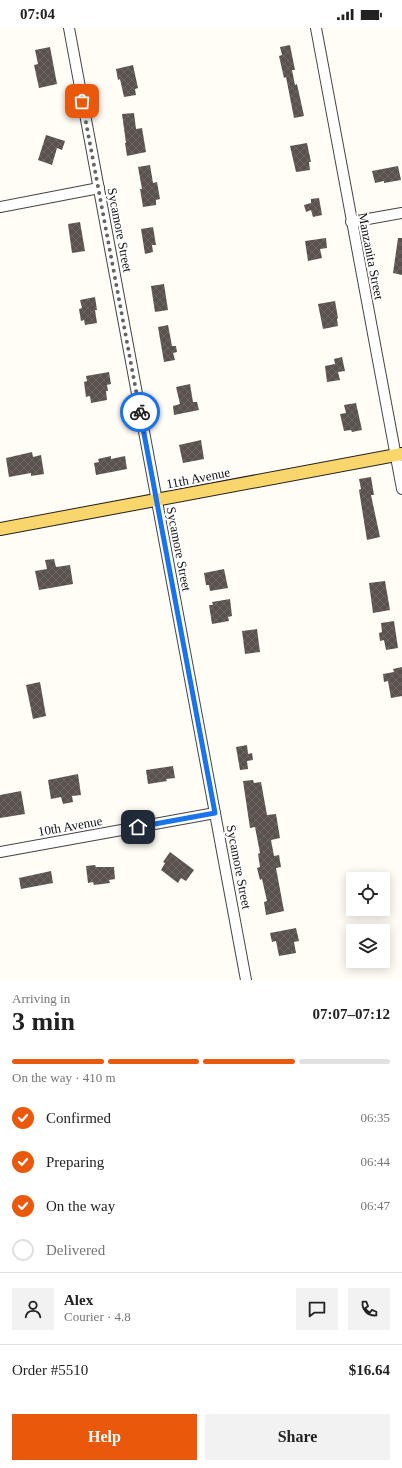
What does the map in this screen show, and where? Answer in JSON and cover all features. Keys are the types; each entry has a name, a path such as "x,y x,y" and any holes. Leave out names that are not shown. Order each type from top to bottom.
{"main road":[{"name":"11th Avenue","path":"0,529 399,454"}],"street":[{"name":"Sycamore Street","path":"69,28 246,980"},
{"name":"Manzanita Street","path":"316,28 351,222 399,454 402,490"},
{"path":"0,207 99,188"},
{"path":"351,222 402,213"},
{"name":"10th Avenue","path":"0,852 215,813"}],"building":[{"path":"290,45 295,70 292,70 295,85 297,84 304,116 294,118 286,77 284,78 279,56 282,55 280,47"},
{"path":"50,47 57,84 39,88 34,65 38,64 35,50"},
{"path":"133,65 138,88 135,89 136,95 124,97 116,69"},
{"path":"134,113 136,129 142,128 146,152 127,156 122,114"},
{"path":"46,135 65,141 62,150 57,148 52,165 38,160"},
{"path":"307,143 311,162 309,162 310,170 296,172 290,146"},
{"path":"150,165 153,183 157,182 160,199 156,200 156,205 143,207 140,189 142,189 138,167"},
{"path":"398,166 401,180 375,183 372,171"},
{"path":"319,198 322,215 313,217 311,210 306,212 304,205 311,203 311,199"},
{"path":"80,222 85,251 72,253 68,224"},
{"path":"153,227 156,245 152,245 153,252 145,254 141,229"},
{"path":"326,238 327,248 320,249 322,258 308,261 305,241"},
{"path":"398,238 402,238 402,275 393,273"},
{"path":"164,284 168,310 155,312 151,286"},
{"path":"95,297 97,323 85,325 84,320 81,321 79,309 82,308 80,300"},
{"path":"335,301 338,326 323,329 318,304"},
{"path":"168,325 172,346 176,346 177,352 173,353 175,360 164,362 158,327"},
{"path":"342,357 345,371 338,372 340,380 327,382 325,366 335,364 334,359"},
{"path":"109,372 111,384 107,385 107,400 91,403 90,396 86,397 84,382 87,381 86,376"},
{"path":"190,384 193,402 197,402 199,410 174,415 173,406 180,404 176,387"},
{"path":"356,403 362,430 352,432 351,430 344,431 340,414 346,413 344,405"},
{"path":"201,440 204,459 183,463 179,445"},
{"path":"32,452 33,457 41,455 44,474 31,476 31,473 9,477 6,458"},
{"path":"111,456 111,459 125,456 127,469 96,475 94,463 99,462 98,459"},
{"path":"371,477 374,495 371,495 380,537 367,540 359,490 361,489 359,479"},
{"path":"54,559 56,567 70,565 73,584 39,590 35,571 47,569 45,560"},
{"path":"224,569 228,588 210,591 209,585 206,585 204,573"},
{"path":"385,581 390,610 373,613 369,583"},
{"path":"230,599 232,616 228,617 229,621 212,624 209,605 213,605 212,602"},
{"path":"394,621 398,648 386,650 384,640 380,641 379,633 382,632 381,623"},
{"path":"257,629 260,652 245,654 242,631"},
{"path":"402,667 402,696 391,698 388,681 384,682 383,674 394,672 393,669"},
{"path":"40,682 46,716 33,719 26,685"},
{"path":"247,745 248,754 252,753 253,760 247,761 248,769 240,770 236,747"},
{"path":"173,766 175,778 148,784 146,770"},
{"path":"78,774 81,795 72,796 73,802 63,804 61,797 51,799 48,780"},
{"path":"253,780 254,783 261,782 267,815 276,814 280,838 271,840 274,856 279,855 281,867 276,868 284,911 266,915 264,902 267,901 262,879 260,880 257,868 260,867 258,854 260,853 255,827 250,828 243,781"},
{"path":"21,791 25,814 0,818 0,795"},
{"path":"170,852 194,870 186,881 181,878 178,883 161,870 165,863 163,862"},
{"path":"95,865 96,867 114,867 115,879 109,880 110,883 94,885 93,882 88,883 86,866"},
{"path":"51,871 53,883 21,889 19,878"},
{"path":"296,928 299,941 294,942 296,953 279,956 276,941 272,942 270,933"}],"way so far":[{"path":"82,101 140,412"}],"route":[{"path":"138,827 215,813 140,412"}]}
